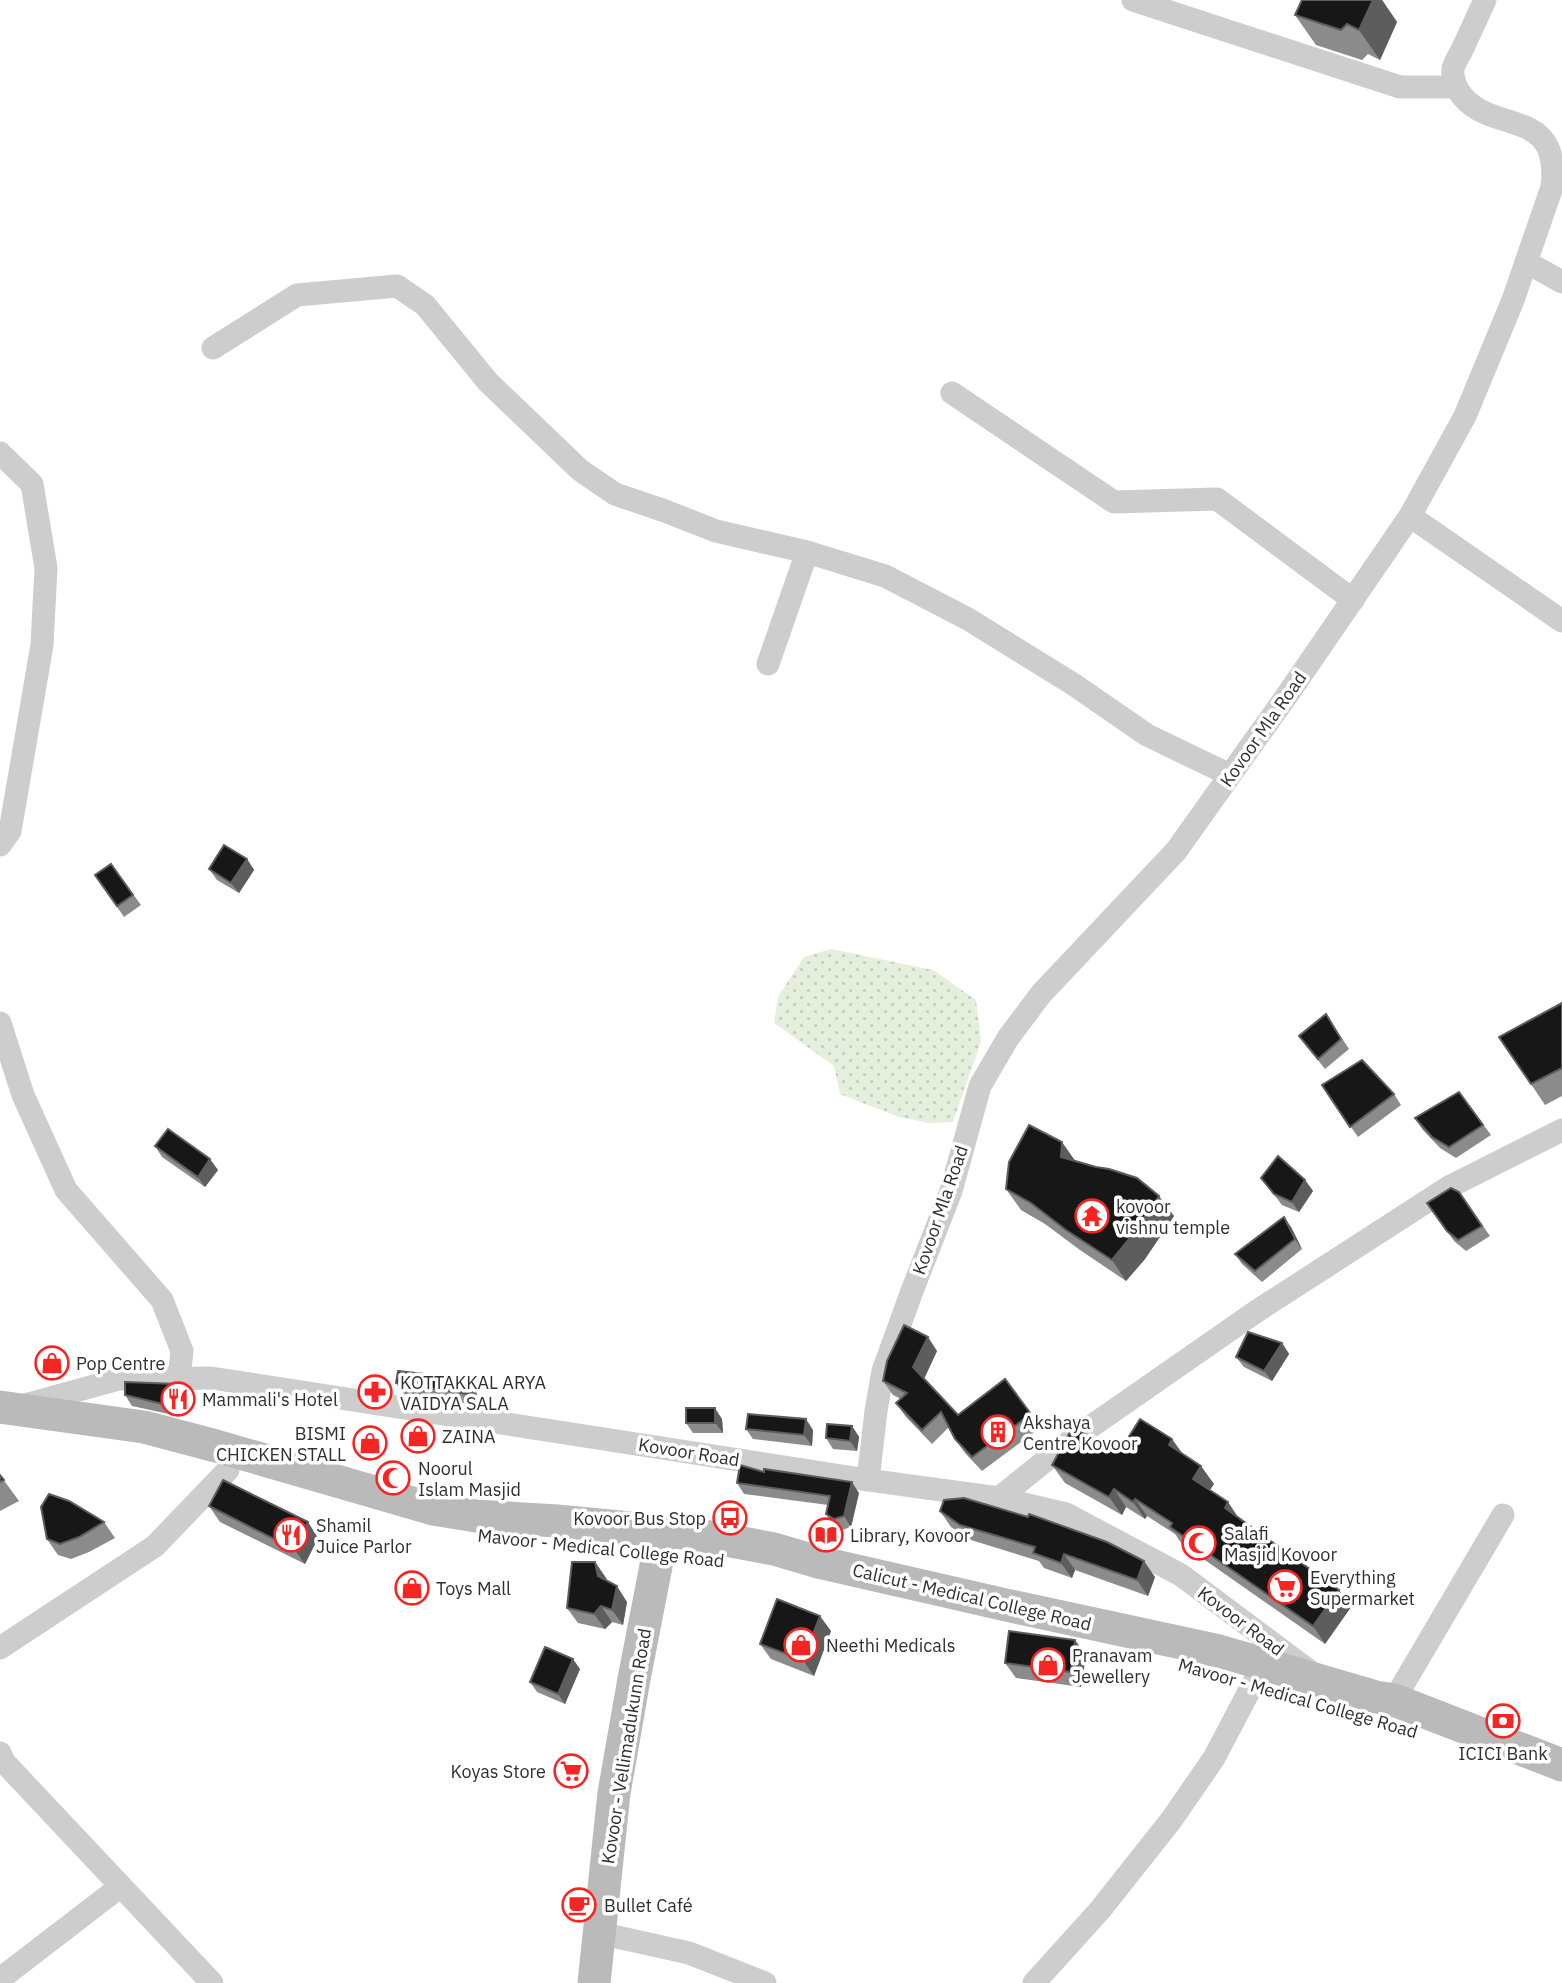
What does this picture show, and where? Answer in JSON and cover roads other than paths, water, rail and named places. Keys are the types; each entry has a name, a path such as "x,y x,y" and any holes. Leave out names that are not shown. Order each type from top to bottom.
{"main road":[{"name":"Mavoor - Medical College Road","path":"3,1415 140,1446 429,1529 474,1535 556,1531 658,1541 692,1554 769,1569 814,1582 1254,1682 1338,1692 1451,1744 1562,1786"},
{"path":"3,1415 144,1427 433,1509 556,1531"},
{"name":"Calicut - Medical College Road","path":"658,1541 694,1534 774,1549 818,1562 1219,1651 1338,1692 1394,1700 1562,1765"},
{"name":"Kovoor - Vellimadukunn Road","path":"594,1983 614,1793 656,1566 658,1541"}],"street":[{"path":"1133,0 1400,87 1457,87 1452,71 1485,0"},
{"name":"Kovoor Mla Road","path":"868,1480 883,1371 951,1191 979,1086 1008,1038 1041,994 1176,852 1410,516 1465,416 1513,300 1556,169 1554,153 1535,130 1477,108 1465,100 1457,87"},
{"path":"1526,262 1562,282"},
{"path":"213,348 297,295 397,286 425,305 488,382 571,462 615,494 716,531 807,552 885,576 968,619 1147,734 1230,775"},
{"path":"952,393 1114,502 1217,499 1353,600"},
{"path":"0,453 32,484 46,568 42,645 10,831 0,845"},
{"path":"1410,516 1561,617"},
{"path":"768,664 807,552"},
{"path":"0,1023 23,1095 66,1190 162,1300 182,1351 180,1378"},
{"path":"999,1498 1070,1441 1257,1311 1449,1187 1562,1130"},
{"name":"Kovoor Road","path":"3,1415 119,1378 211,1378 999,1498 1066,1514 1181,1575 1338,1692"},
{"path":"0,1648 155,1546 228,1470"},
{"path":"1394,1700 1503,1515"},
{"path":"1034,1983 1100,1910 1172,1819 1214,1758 1254,1682"},
{"path":"0,1753 4,1762 212,1983"},
{"path":"0,1979 121,1886"},
{"path":"599,1933 689,1953 765,1983"}],"place":[{"name":"kovoor vishnu temple","path":"1092,1216"},
{"name":"Pop Centre","path":"52,1363"},
{"name":"KOTTAKKAL ARYA VAIDYA SALA","path":"375,1392"},
{"name":"Mammali's Hotel","path":"178,1399"},
{"name":"Akshaya Centre Kovoor","path":"998,1432"},
{"name":"ZAINA","path":"418,1436"},
{"name":"BISMI CHICKEN STALL","path":"370,1443"},
{"name":"Noorul Islam Masjid","path":"393,1478"},
{"name":"Kovoor Bus Stop","path":"730,1518"},
{"name":"Shamil Juice Parlor","path":"291,1535"},
{"name":"Library, Kovoor","path":"826,1535"},
{"name":"Salafi Masjid Kovoor","path":"1199,1543"},
{"name":"Everything Supermarket","path":"1285,1587"},
{"name":"Toys Mall","path":"412,1588"},
{"name":"Neethi Medicals","path":"801,1645"},
{"name":"Pranavam Jewellery","path":"1048,1665"},
{"name":"ICICI Bank","path":"1503,1721"},
{"name":"Koyas Store","path":"571,1771"},
{"name":"Bullet Café","path":"579,1905"}]}
